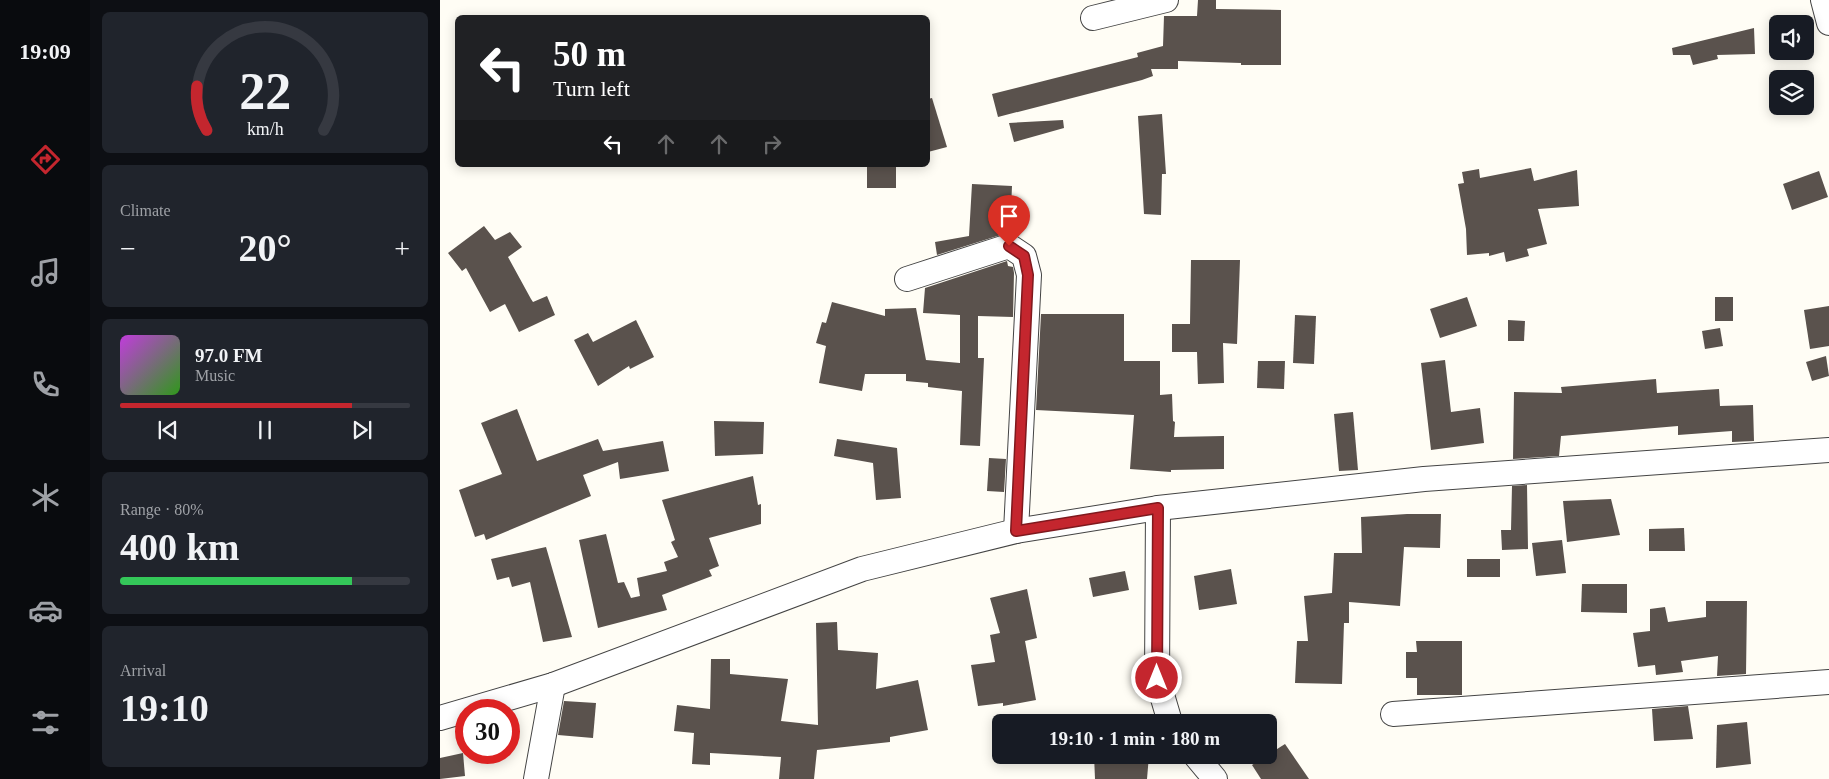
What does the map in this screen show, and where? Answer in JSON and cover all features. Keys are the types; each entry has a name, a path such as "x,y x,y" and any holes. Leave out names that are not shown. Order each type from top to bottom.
{"street":[{"path":"1093,18 1166,0"},
{"path":"1822,0 1829,23"},
{"path":"907,279 1009,246 1024,256 1028,275 1016,531"},
{"path":"440,718 553,685 862,569 1016,531 1158,508 1424,479 1829,450"},
{"path":"1158,508 1157,678 1168,714"},
{"path":"1393,714 1829,682"},
{"path":"536,779 553,685"},
{"path":"1202,764 1214,779"}],"building":[{"path":"1198,0 1216,0 1216,9 1281,10 1281,65 1241,65 1241,63 1178,61 1178,69 1151,69 1153,76 1142,80 998,117 992,94 1138,57 1137,53 1163,46 1164,16 1197,16"},
{"path":"1754,28 1755,54 1717,55 1718,59 1693,65 1690,55 1673,55 1672,48"},
{"path":"930,98 932,98 947,147 930,151"},
{"path":"1162,114 1166,174 1162,174 1161,215 1144,214 1138,116"},
{"path":"1063,120 1064,128 1014,142 1009,123"},
{"path":"867,167 896,167 896,188 867,188"},
{"path":"1531,168 1534,181 1577,170 1579,206 1538,209 1547,244 1527,249 1529,256 1506,262 1504,252 1489,256 1489,253 1467,255 1466,229 1458,184 1464,183 1462,172 1479,169 1480,178"},
{"path":"1819,171 1828,197 1792,210 1783,184"},
{"path":"972,184 1012,186 1010,232 937,255 935,242 969,236"},
{"path":"484,226 495,240 510,232 522,247 508,257 533,302 547,296 555,315 519,332 505,304 490,312 466,268 462,271 448,253"},
{"path":"1191,260 1240,260 1237,344 1223,343 1224,383 1198,384 1197,352 1172,352 1172,324 1190,324"},
{"path":"1007,261 1008,266 1013,267 1014,273 1013,317 978,316 978,358 984,358 980,446 960,445 962,391 928,387 928,383 906,381 906,374 865,374 862,391 819,383 826,346 816,343 822,322 826,323 832,302 885,316 885,309 916,308 926,360 960,363 960,315 923,313 925,288"},
{"path":"1467,297 1477,326 1440,338 1430,309"},
{"path":"1715,297 1733,297 1733,321 1715,321"},
{"path":"1829,306 1829,346 1810,349 1804,310"},
{"path":"1041,314 1124,314 1124,361 1160,361 1160,395 1172,394 1173,421 1175,422 1174,437 1224,436 1224,469 1171,470 1171,472 1130,469 1134,415 1036,410"},
{"path":"1295,315 1316,316 1314,364 1293,363"},
{"path":"636,320 654,357 630,369 629,366 598,386 574,340 588,333 593,342"},
{"path":"1508,320 1525,321 1524,341 1508,341"},
{"path":"1720,328 1723,346 1705,349 1702,331"},
{"path":"1826,356 1829,376 1812,381 1806,362"},
{"path":"1445,360 1451,412 1480,408 1484,443 1431,450 1421,363"},
{"path":"1258,361 1285,361 1284,389 1257,388"},
{"path":"1656,379 1657,393 1719,389 1720,406 1753,405 1754,441 1732,442 1732,431 1678,435 1678,426 1561,436 1559,456 1513,459 1514,392 1562,393 1561,387"},
{"path":"517,409 537,461 598,439 603,451 663,441 669,471 620,479 618,462 583,475 591,496 486,540 484,534 475,537 459,490 502,474 481,423"},
{"path":"1353,412 1358,470 1339,471 1334,414"},
{"path":"714,421 764,422 763,454 715,456"},
{"path":"837,439 897,448 901,498 876,500 873,463 834,456"},
{"path":"989,458 1006,459 1004,492 987,491"},
{"path":"753,476 758,505 761,504 761,524 709,538 719,566 709,570 712,576 662,595 667,610 598,628 579,540 606,534 618,583 624,582 631,598 640,596 637,578 667,571 664,562 678,557 671,542 675,540 662,500"},
{"path":"1527,485 1528,549 1502,550 1501,530 1511,530 1512,486"},
{"path":"1611,499 1620,535 1567,542 1563,501"},
{"path":"1441,514 1440,548 1404,547 1400,606 1349,602 1349,623 1344,623 1342,684 1295,683 1297,641 1308,641 1304,596 1332,593 1334,553 1362,553 1361,517"},
{"path":"1684,528 1685,551 1649,551 1649,529"},
{"path":"1562,540 1566,573 1536,576 1532,543"},
{"path":"546,547 572,637 543,642 530,582 512,587 509,577 497,580 491,559"},
{"path":"1467,559 1500,559 1500,577 1467,577"},
{"path":"1231,569 1237,604 1199,610 1194,576"},
{"path":"1125,571 1129,590 1093,597 1089,578"},
{"path":"1582,584 1627,584 1627,613 1581,612"},
{"path":"1027,589 1037,638 1025,641 1036,700 1003,706 1003,703 978,706 971,665 995,662 990,635 1000,633 990,598"},
{"path":"1706,601 1747,601 1746,674 1717,676 1718,656 1681,661 1683,672 1656,675 1655,665 1638,667 1633,633 1650,631 1650,609 1665,607 1668,622 1706,617"},
{"path":"837,622 838,650 878,653 876,689 918,680 928,730 890,737 890,742 817,750 814,779 779,779 781,757 710,753 710,765 692,764 694,733 674,731 677,705 710,709 711,659 730,659 730,674 788,679 781,721 818,725 816,623"},
{"path":"1416,641 1462,641 1462,695 1417,695 1417,678 1406,678 1406,652 1417,652"},
{"path":"564,701 596,703 593,738 558,735"},
{"path":"1688,706 1693,739 1654,741 1652,709"},
{"path":"1747,722 1751,764 1716,768 1717,725"},
{"path":"1285,744 1309,779 1261,779 1252,765 1277,764 1277,749"},
{"path":"455,755 455,764 464,764 465,776 440,779 440,758"},
{"path":"1094,764 1148,764 1147,779 1095,779"}],"route":[{"path":"1009,246 1024,256 1028,275 1016,531 1158,508 1157,678"}]}
